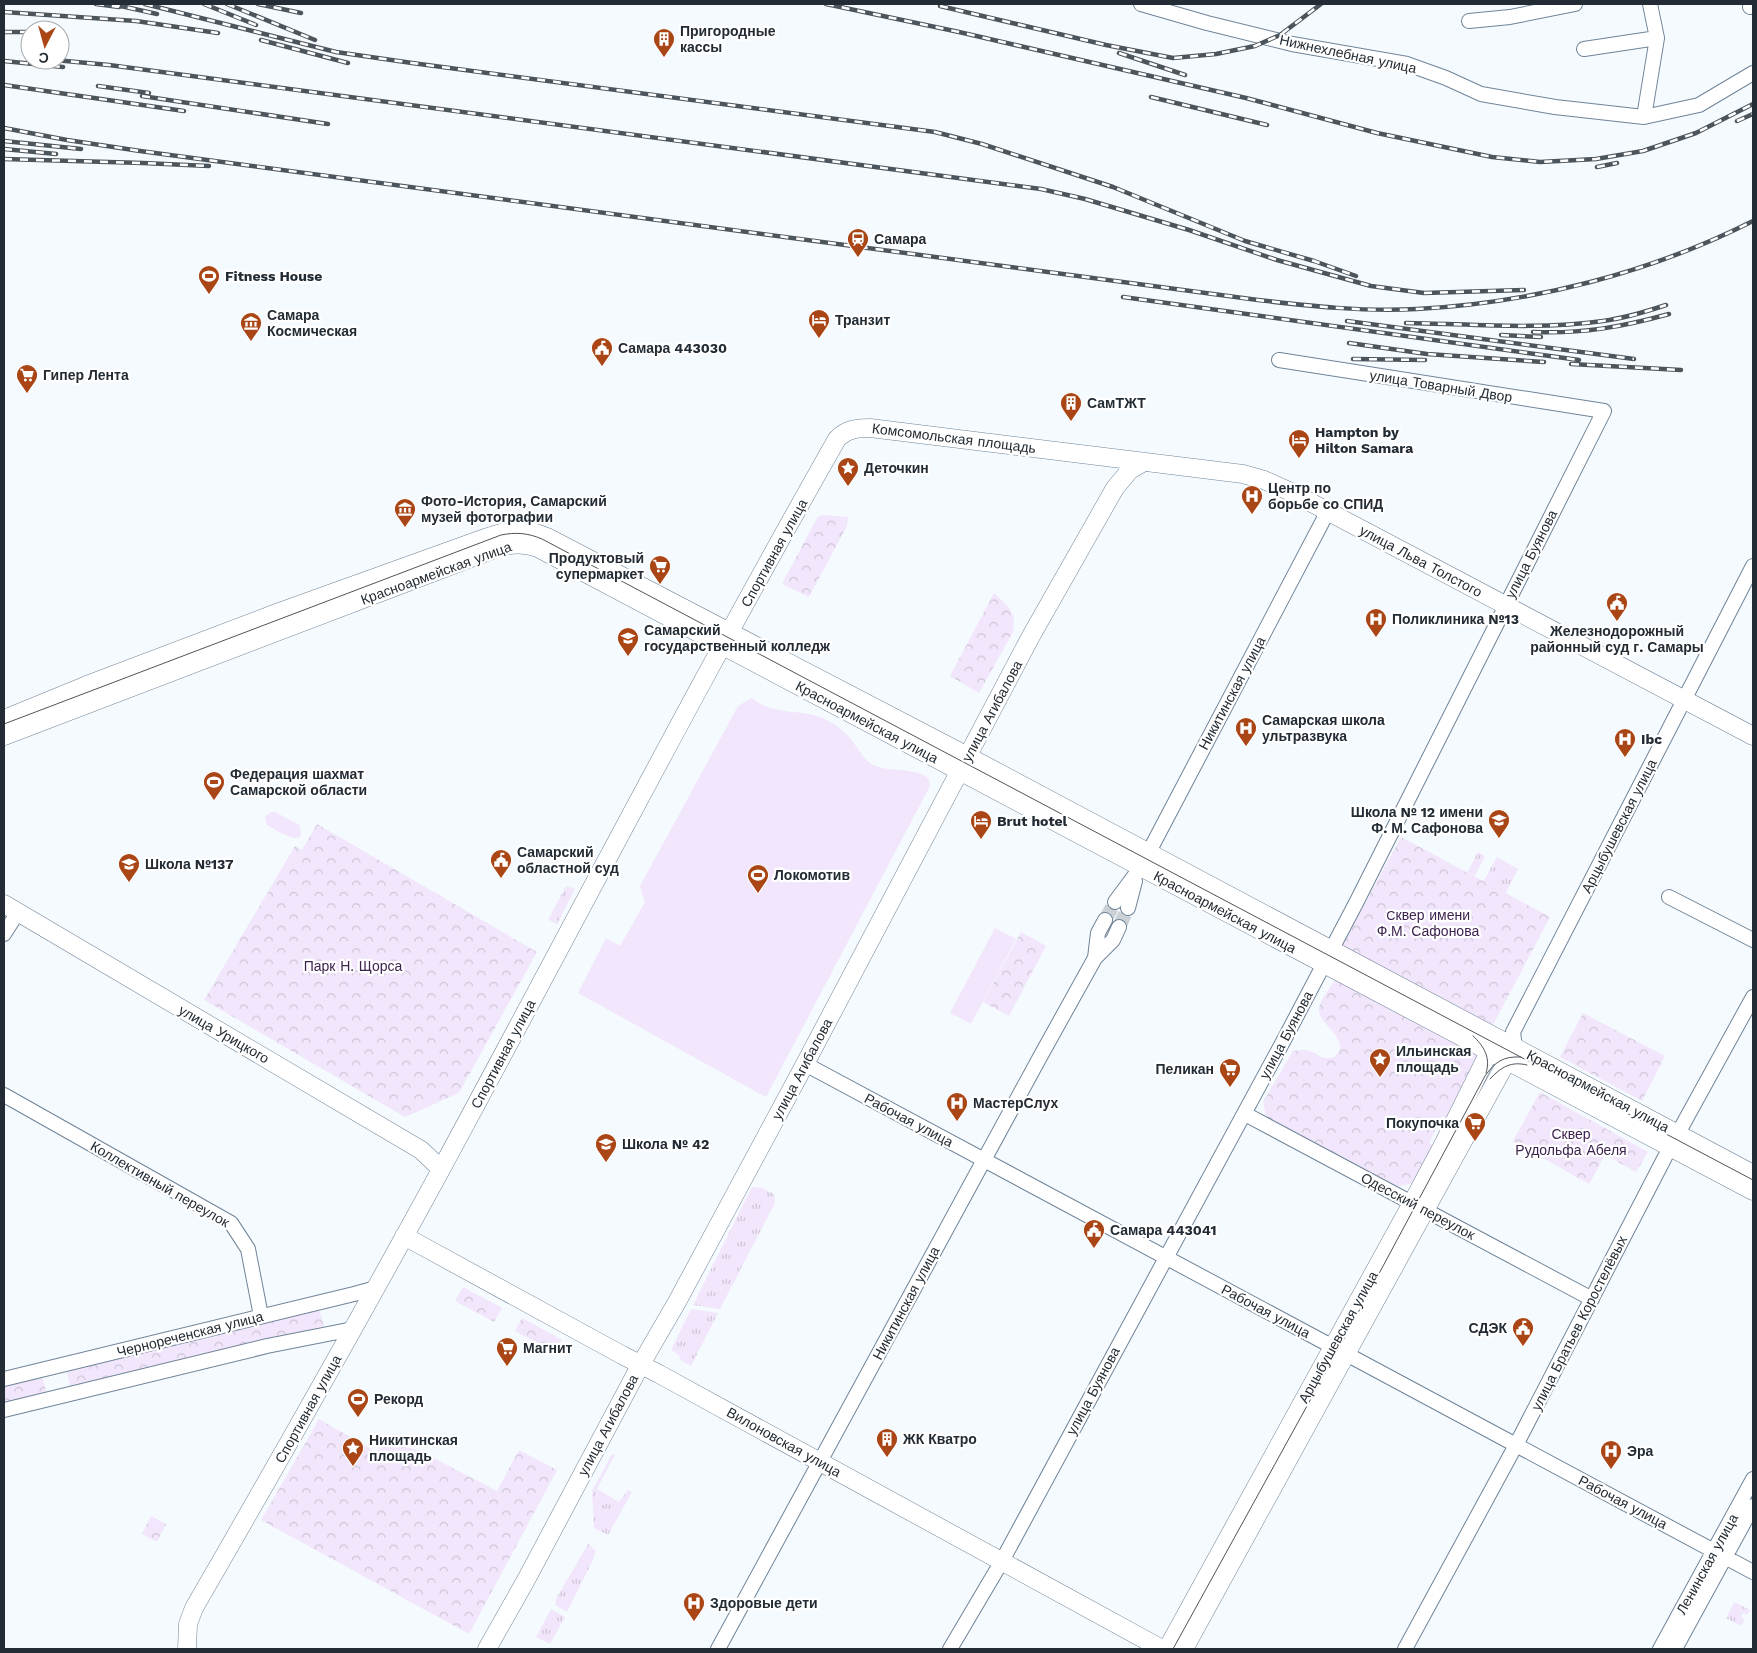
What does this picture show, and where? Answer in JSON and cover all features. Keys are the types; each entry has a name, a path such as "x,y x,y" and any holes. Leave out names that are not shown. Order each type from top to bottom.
{"main road":[{"name":"Комсомольская площадь","path":"826,459 837,439 843,433 865,428 1097,455"},
{"name":"улица Льва Толстого","path":"1097,455 1253,476 1282,488 1753,736"},
{"path":"1097,455 1106,459 1115,471 1117,477 1115,488"},
{"name":"Спортивная улица","path":"187,1649 188,1624 194,1608 376,1288 704,678 826,459"},
{"name":"улица Агибалова","path":"487,1649 805,1064 1039,622 1115,488 1130,470 1144,462"},
{"name":"Красноармейская улица","path":"4,719 86,685 274,614 484,538 514,530 524,530 547,537 726,639"},
{"name":"Красноармейская улица","path":"4,736 497,548 527,544 726,639 964,764 1142,865 1504,1046 1674,1141 1753,1191"},
{"name":"улица Урицкого","path":"11,908 421,1150 441,1169"},
{"name":"Арцыбушевская улица","path":"1167,1649 1419,1207 1444,1143 1504,1046"},
{"name":"Красноармейская улица","path":"1674,1141 1753,1174"},
{"name":"Вилоновская улица","path":"404,1236 1162,1649"},
{"name":"Арцыбушевская улица","path":"1184,1649 1339,1350"}],"street":[{"name":"Нижнехлебная улица","path":"1141,4 1292,44 1407,64 1446,78 1481,94 1555,107 1644,117 1699,105 1753,73"},
{"path":"1469,21 1510,17 1574,4"},
{"path":"1644,117 1657,38 1650,4"},
{"path":"1584,49 1657,38"},
{"name":"улица Товарный Двор","path":"1279,360 1604,411"},
{"name":"улица Буянова","path":"950,1649 1002,1561 1165,1257 1245,1114 1328,957 1604,411"},
{"name":"Никитинская улица","path":"1115,902 1142,865 1328,511"},
{"name":"Арцыбушевская улица","path":"1504,1046 1753,566"},
{"name":"Никитинская улица","path":"1128,908 1142,865"},
{"path":"1669,896 1753,940"},
{"path":"4,934 11,908"},
{"name":"Никитинская улица","path":"1095,958 1098,933 1105,920"},
{"name":"Никитинская улица","path":"718,1649 1095,958 1112,940 1119,927"},
{"name":"улица Братьев Коростелёвых","path":"1405,1649 1516,1445 1674,1141 1753,997"},
{"name":"Рабочая улица","path":"805,1064 1753,1572"},
{"name":"Коллективный переулок","path":"4,1095 231,1223 248,1249 261,1316"},
{"name":"Одесский переулок","path":"1245,1114 1592,1299"},
{"name":"Чернореченская улица","path":"4,1379 376,1288"},
{"path":"4,1410 267,1346 353,1329"},
{"name":"Ленинская улица","path":"1675,1649 1753,1479"},
{"name":"Ленинская улица","path":"1660,1649 1753,1506"}],"green space":[{"path":"821,515 848,517 847,526 809,597 782,584 817,518"},
{"path":"994,593 1012,614 1014,619 1013,632 979,693 950,676"},
{"name":"Локомотив","path":"752,698 768,707 816,716 828,721 838,726 873,765 918,773 929,780 930,786 766,1097 578,993 606,938 620,946 645,902 640,886 738,706"},
{"path":"272,812 299,825 300,837 290,837 267,825 265,816"},
{"name":"Парк Н. Щорса","path":"317,824 537,952 459,1093 405,1117 204,1000 295,846 302,850"},
{"name":"Cквер имени Ф.М. Сафонова","path":"1401,837 1550,917 1492,1027 1340,949"},
{"path":"1478,852 1485,856 1473,879 1466,875"},
{"path":"1497,857 1518,869 1504,896 1482,884"},
{"path":"566,886 575,889 557,924 549,920 549,918"},
{"path":"995,928 1016,939 971,1024 950,1013"},
{"path":"1021,932 1046,946 1009,1016 983,1002"},
{"name":"Ильинская площадь","path":"1336,979 1476,1052 1478,1067 1450,1120 1442,1116 1429,1143 1437,1147 1416,1183 1398,1186 1267,1120 1263,1102 1293,1051 1307,1050 1323,1057 1332,1058 1340,1050 1338,1039 1319,1012 1322,1000"},
{"path":"1583,1013 1665,1056 1642,1101 1560,1057"},
{"name":"Сквер Рудольфа Абеля","path":"1540,1092 1648,1152 1636,1172 1605,1155 1589,1184 1513,1141"},
{"path":"752,1187 762,1188 774,1194 775,1203 720,1309 693,1305"},
{"path":"463,1287 502,1308 494,1322 455,1301"},
{"path":"318,1306 324,1326 71,1389 66,1369"},
{"path":"691,1309 718,1313 691,1366 679,1359 680,1356 671,1350"},
{"path":"522,1318 562,1340 555,1353 515,1331"},
{"path":"42,1376 47,1395 4,1405 4,1385"},
{"name":"Никитинская площадь","path":"319,1419 376,1452 387,1441 420,1451 497,1491 519,1450 557,1470 469,1634 261,1520"},
{"path":"612,1454 615,1455 597,1489 619,1502 628,1490 632,1492 608,1535 594,1528 592,1491"},
{"path":"151,1516 166,1524 157,1542 142,1534"},
{"path":"588,1544 596,1551 567,1612 555,1605 556,1599"},
{"path":"1734,1602 1750,1610 1747,1615 1744,1613 1741,1615 1745,1620 1741,1626 1726,1618"},
{"path":"551,1609 565,1617 550,1644 536,1637"}],"tunnel":[{"path":"1105,920 1115,902"},
{"path":"1119,927 1128,908"}],"tram line":[{"path":"4,724 501,535 517,533 532,535 1753,1180"},
{"path":"1473,1036 1487,1057 1486,1073"},
{"path":"1173,1649 1345,1337 1485,1076 1500,1061 1521,1057"},
{"path":"1490,1079 1507,1066 1516,1064 1527,1065"}],"railway":[{"path":"96,4 119,7"},
{"path":"112,4 157,14"},
{"path":"145,4 336,52 935,132 982,144 1113,187 1245,241 1314,261 1356,276"},
{"path":"204,4 256,25"},
{"path":"227,4 315,40"},
{"path":"258,4 301,13"},
{"path":"826,4 959,32 1246,98 1377,133 1492,157 1540,162 1596,159 1643,151 1696,133 1753,104"},
{"path":"940,6 1106,45 1173,58 1216,54 1255,46 1280,35 1321,4"},
{"path":"4,12 136,21 218,33"},
{"path":"4,32 20,32"},
{"path":"261,40 348,63"},
{"path":"1119,53 1185,75"},
{"path":"4,61 20,63"},
{"path":"70,61 109,65 1041,189 1085,199 1189,230 1277,260 1371,286 1424,293 1524,290"},
{"path":"4,85 184,111"},
{"path":"98,86 149,93"},
{"path":"142,96 328,124"},
{"path":"1151,97 1267,125"},
{"path":"1737,121 1753,114"},
{"path":"4,128 140,151 1258,300 1357,309 1397,310 1460,306 1547,292 1590,282 1673,256 1753,221"},
{"path":"4,141 81,149"},
{"path":"4,149 56,154"},
{"path":"4,159 209,166"},
{"path":"1597,167 1617,163"},
{"path":"1123,297 1579,360"},
{"path":"1406,323 1504,326 1579,324 1619,318 1666,305"},
{"path":"1533,332 1568,332 1602,329 1669,314"},
{"path":"1347,321 1634,359"},
{"path":"1501,335 1541,337"},
{"path":"1349,343 1427,354 1544,362"},
{"path":"1353,359 1425,360"},
{"path":"1571,364 1681,370"}],"place":[{"name":"Пригородные кассы","path":"664,58"},
{"name":"Самара","path":"858,258"},
{"name":"Fitness House","path":"209,295"},
{"name":"Транзит","path":"819,339"},
{"name":"Самара Космическая","path":"251,342"},
{"name":"Самара 443030","path":"602,367"},
{"name":"Гипер Лента","path":"27,394"},
{"name":"СамТЖТ","path":"1071,422"},
{"name":"Hampton by Hilton Samara","path":"1299,459"},
{"name":"Деточкин","path":"848,487"},
{"name":"Центр по борьбе со СПИД","path":"1252,515"},
{"name":"Фото-История, Самарский музей фотографии","path":"405,528"},
{"name":"Продуктовый супермаркет","path":"660,585"},
{"name":"Железнодорожный районный суд г. Самары","path":"1617,622"},
{"name":"Поликлиника №13","path":"1376,638"},
{"name":"Самарский государственный колледж","path":"628,657"},
{"name":"Самарская школа ультразвука","path":"1246,747"},
{"name":"Ibc","path":"1625,758"},
{"name":"Федерация шахмат Самарской области","path":"214,801"},
{"name":"Школа № 12 имени Ф. М. Сафонова","path":"1499,839"},
{"name":"Brut hotel","path":"981,840"},
{"name":"Самарский областной суд","path":"501,879"},
{"name":"Школа №137","path":"129,883"},
{"name":"Локомотив","path":"758,894"},
{"name":"Ильинская площадь","path":"1380,1078"},
{"name":"Пеликан","path":"1230,1088"},
{"name":"МастерСлух","path":"957,1122"},
{"name":"Покупочка","path":"1475,1142"},
{"name":"Школа № 42","path":"606,1163"},
{"name":"Самара 443041","path":"1094,1249"},
{"name":"СДЭК","path":"1523,1347"},
{"name":"Магнит","path":"507,1367"},
{"name":"Рекорд","path":"358,1418"},
{"name":"ЖК Кватро","path":"887,1458"},
{"name":"Никитинская площадь","path":"353,1467"},
{"name":"Эра","path":"1611,1470"},
{"name":"Здоровые дети","path":"694,1622"}]}
